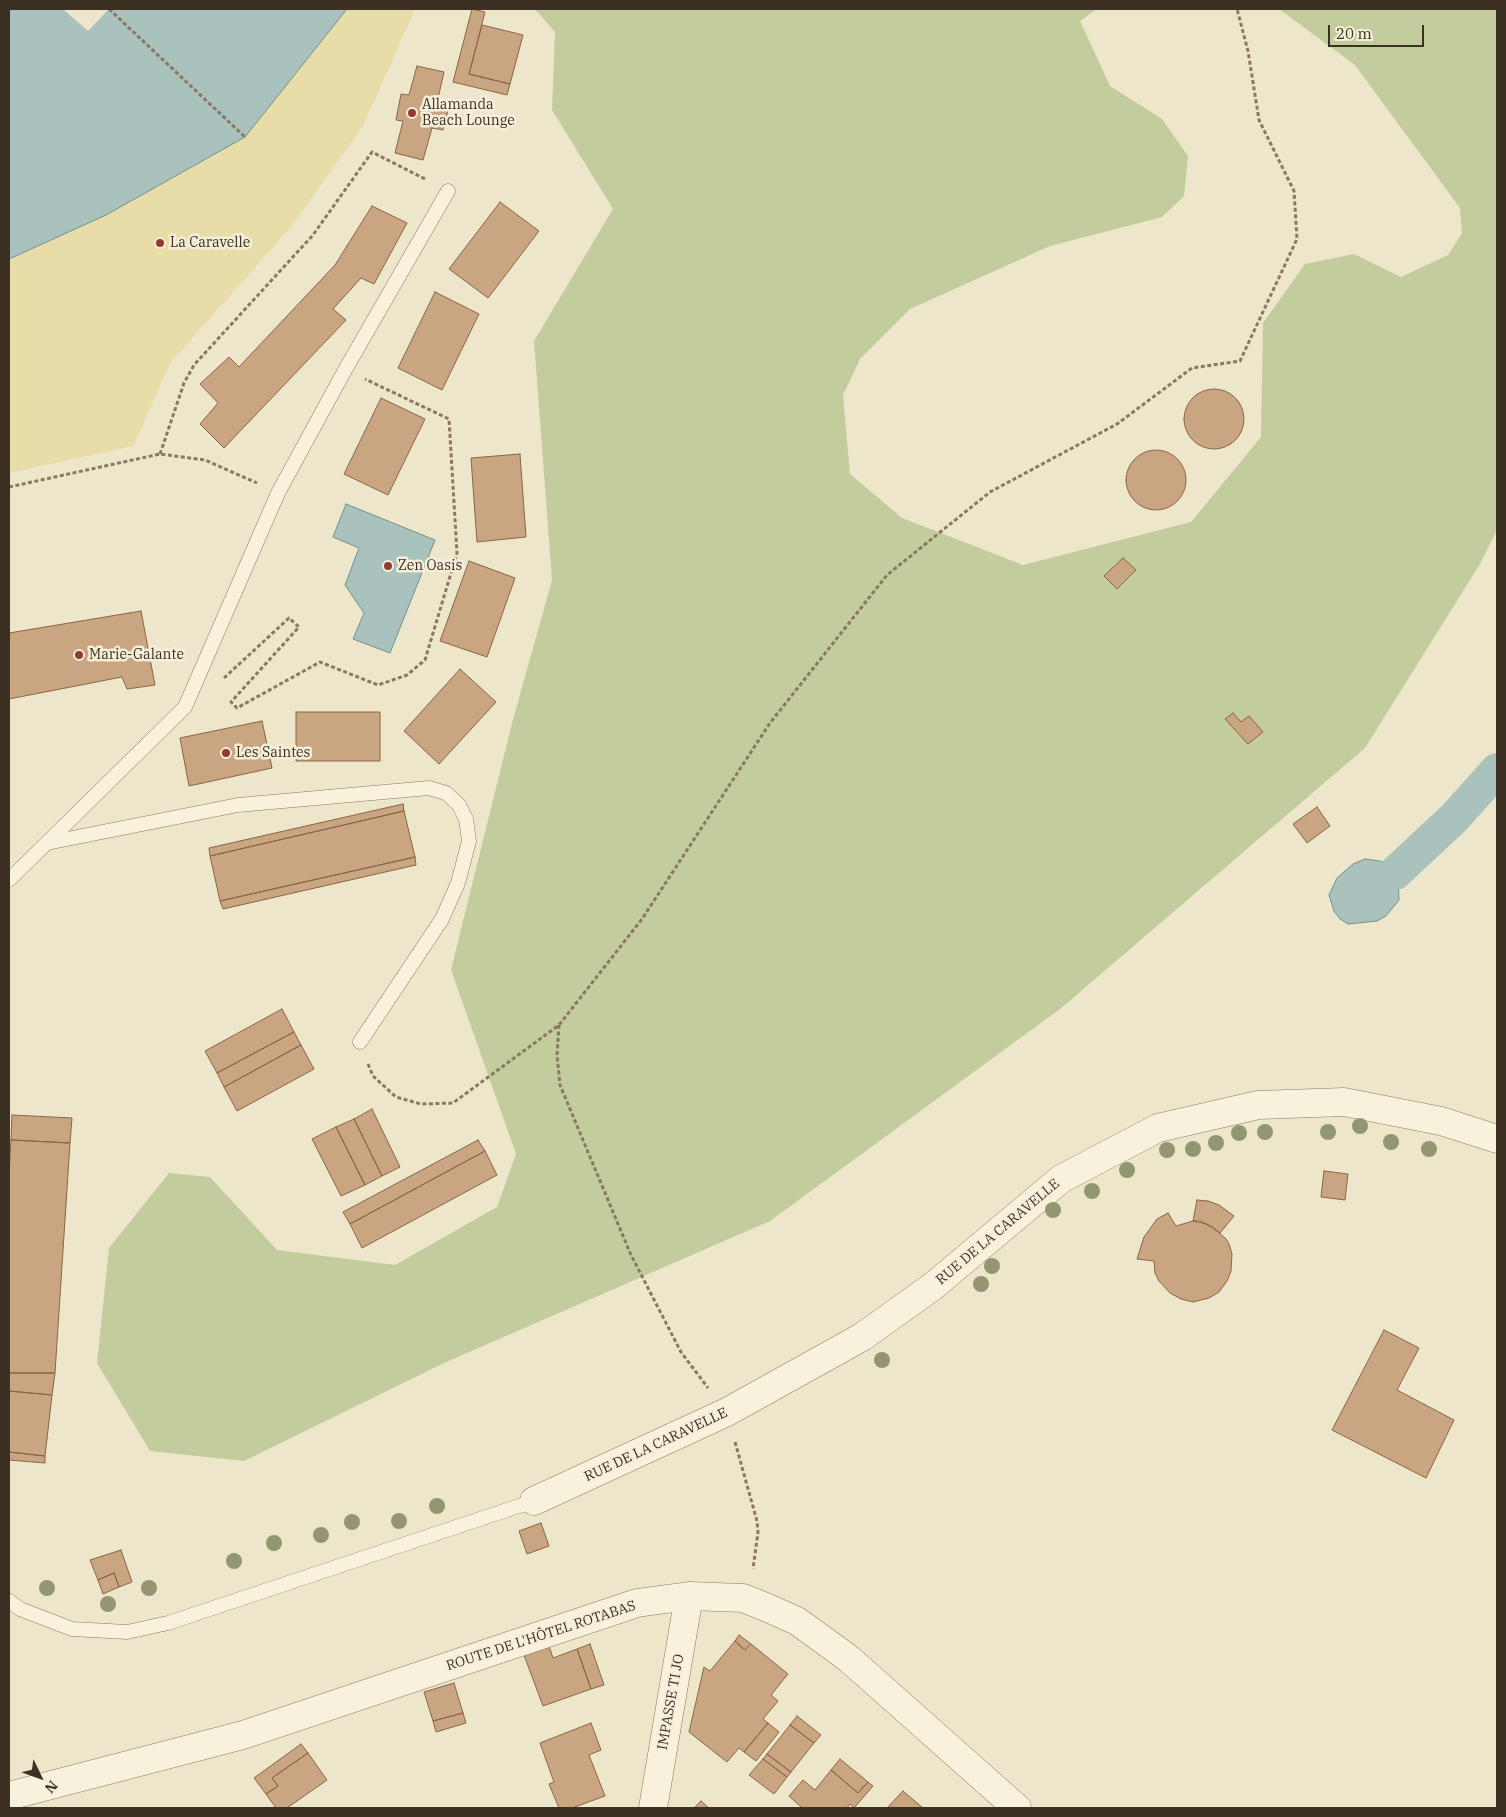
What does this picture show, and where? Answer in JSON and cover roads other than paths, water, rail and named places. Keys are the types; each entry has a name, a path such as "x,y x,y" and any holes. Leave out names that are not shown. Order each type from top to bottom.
{"street":[{"name":"RUE DE LA CARAVELLE","path":"534,1501 727,1412 862,1338 932,1287 1061,1179 1158,1128 1258,1105 1344,1102 1441,1122 1497,1139"},
{"name":"ROUTE DE L'HÔTEL ROTABAS","path":"9,1796 243,1735 637,1603 689,1596 744,1598 797,1621 848,1658 1017,1808"},
{"name":"IMPASSE TI JO","path":"653,1808 689,1596"}],"lane":[{"path":"9,880 185,707 278,493 345,370 448,191"},
{"path":"46,843 238,806 429,788 446,793 459,805 466,819 470,841 458,883 442,919 360,1042"},
{"path":"9,1601 20,1610 72,1630 127,1632 168,1623 534,1501"}],"water":[{"path":"9,9 347,9 245,137 106,215 9,259"},
{"name":"Zen Oasis","path":"346,504 435,540 390,653 353,639 364,613 345,585 359,548 333,537"},
{"path":"1365,859 1380,861 1390,866 1398,880 1399,900 1386,916 1377,921 1348,924 1340,919 1334,911 1329,895 1337,878 1353,864"}],"waterway":[{"path":"1395,873 1454,818 1497,770"}],"place":[{"name":"Allamanda Beach Lounge","path":"412,113"},
{"name":"La Caravelle","path":"160,243"},
{"name":"Zen Oasis","path":"388,566"},
{"name":"Marie-Galante","path":"79,655"},
{"name":"Les Saintes","path":"226,753"}]}
